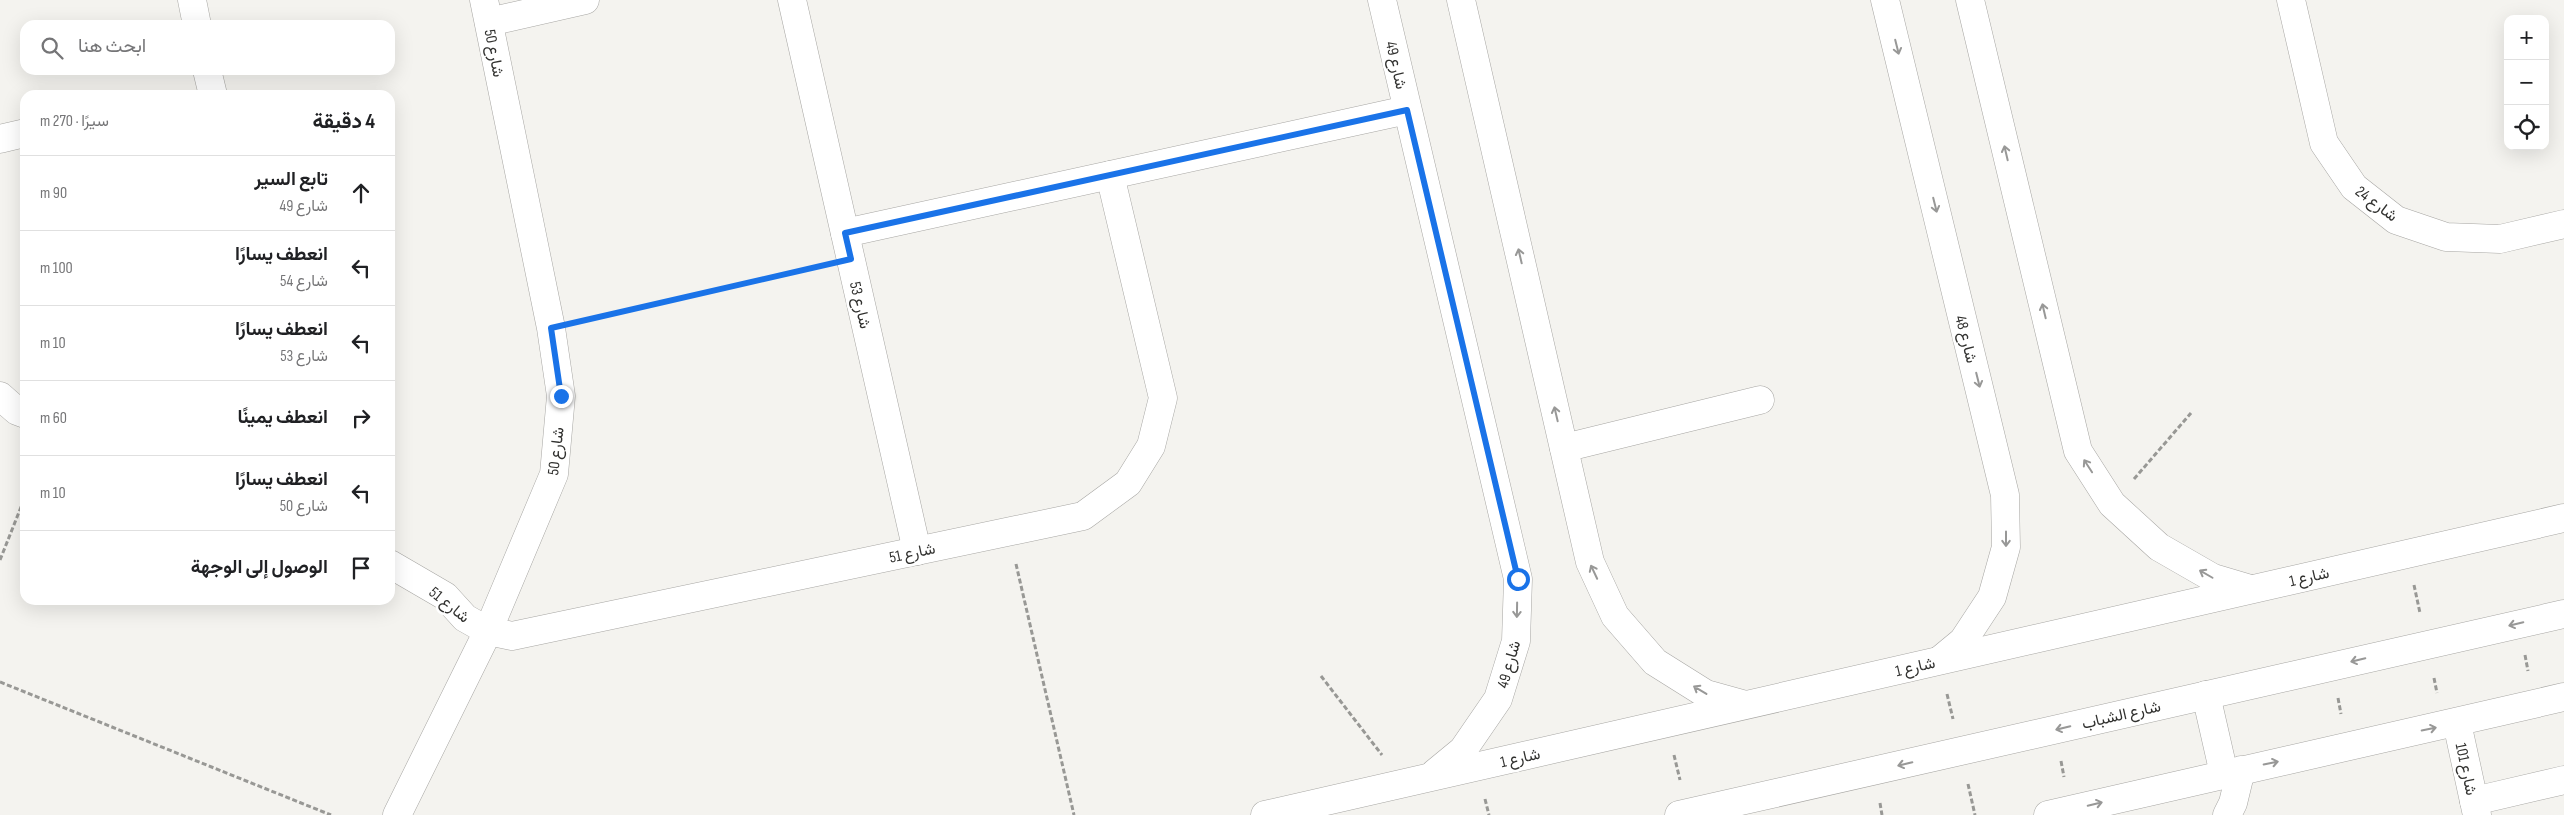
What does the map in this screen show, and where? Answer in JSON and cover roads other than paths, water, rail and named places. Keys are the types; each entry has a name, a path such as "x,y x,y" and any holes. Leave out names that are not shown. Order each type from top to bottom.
{"street":[{"path":"192,0 196,20"},
{"path":"486,11 585,0"},
{"name":"شارع 53","path":"792,0 917,551"},
{"name":"شارع 49","path":"1382,0 1518,579 1516,641 1498,699 1462,750 1416,780"},
{"path":"1462,0 1590,562 1615,616 1655,662 1706,694 1746,705"},
{"name":"شارع 48","path":"1885,0 2006,495 2006,547 1992,597 1963,641 1939,661"},
{"path":"1970,0 2078,452 2112,504 2159,547 2213,578 2252,590"},
{"name":"شارع 24","path":"2291,0 2324,143 2354,187 2396,220 2446,237 2500,239 2564,224"},
{"name":"شارع 50","path":"397,815 488,631 554,474 561,396 551,328 486,11"},
{"path":"845,233 1407,110"},
{"path":"0,139 20,134"},
{"name":"شارع 51","path":"395,567 445,596 465,618 488,631 512,636 1083,516 1128,483 1151,446 1163,398 1110,175"},
{"path":"0,396 20,412"},
{"path":"1564,448 1760,400"},
{"name":"شارع 1","path":"1265,815 2564,518"},
{"name":"شارع الشباب","path":"1683,814 2564,614"},
{"path":"2206,695 2232,772 2233,803 2227,815"},
{"path":"2060,812 2457,723 2564,697"},
{"name":"شارع 101","path":"2457,723 2476,808"},
{"path":"2476,808 2564,780"}]}
